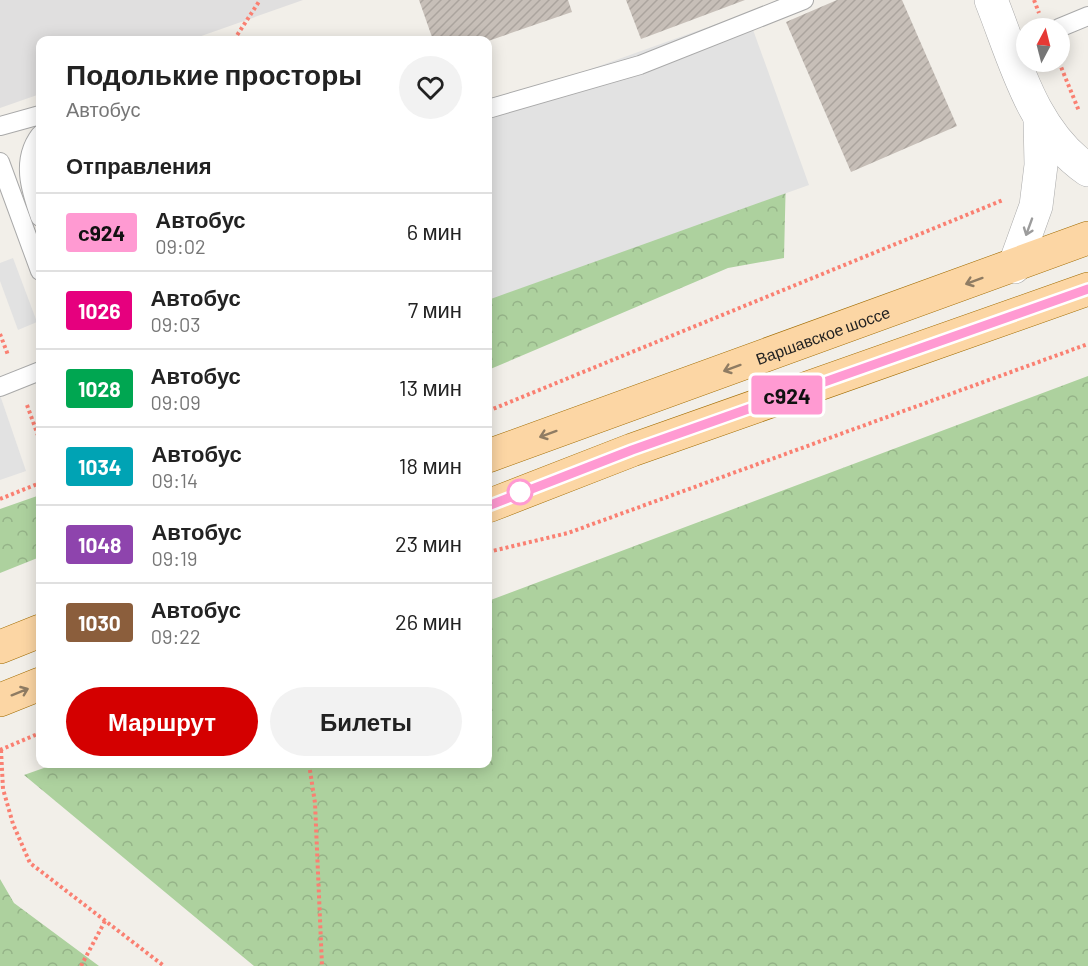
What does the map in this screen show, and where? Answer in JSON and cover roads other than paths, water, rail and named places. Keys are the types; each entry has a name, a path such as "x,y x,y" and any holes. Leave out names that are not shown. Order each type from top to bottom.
{"main road":[{"name":"Варшавское шоссе","path":"492,455 1014,267 1088,238"},
{"path":"492,504 632,450 1088,289"},
{"path":"0,647 36,633"},
{"path":"0,700 36,686"}],"street":[{"path":"991,0 1016,43"},
{"path":"1014,267 1036,206 1041,165 1040,120 1026,72"},
{"path":"1040,120 1070,157 1088,170"}],"lane":[{"path":"492,107 640,65 804,0"},
{"path":"1070,23 1088,16"},
{"path":"0,126 36,116"},
{"path":"36,143 30,155 28,176 36,203"},
{"path":"0,162 36,261"},
{"path":"0,387 36,373"}]}
